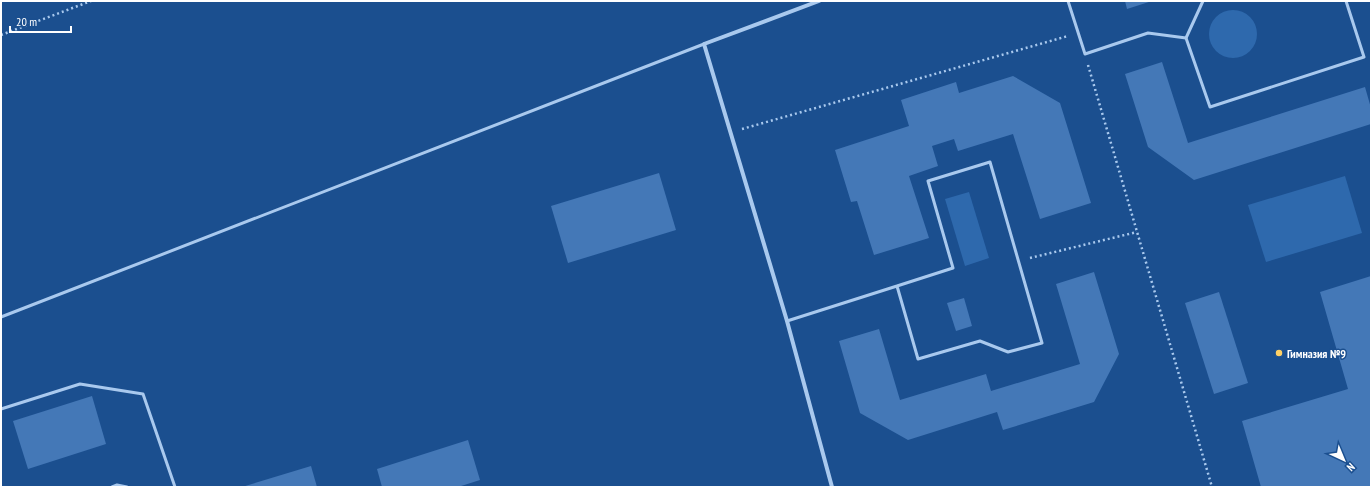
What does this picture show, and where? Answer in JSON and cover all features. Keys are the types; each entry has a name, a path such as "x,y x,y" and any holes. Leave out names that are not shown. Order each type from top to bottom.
{"street":[{"path":"819,1 704,44 787,321 832,487"}],"lane":[{"path":"1068,1 1085,54 1148,33 1186,38"},
{"path":"1203,1 1186,38 1210,107 1364,57 1346,1"},
{"path":"1,317 704,44"},
{"path":"787,321 896,286 954,268 928,181 990,162 1042,343 1008,352 980,341 918,359 896,286"},
{"path":"1,409 80,384 143,394 175,487"},
{"path":"112,487 117,485 127,487"}],"path":[{"path":"1,35 91,1"},
{"path":"730,132 1078,33"},
{"path":"1085,54 1212,487"},
{"path":"1018,261 1137,232"}],"shaded area":[{"path":"1228,10 1238,10 1247,14 1253,20 1256,25 1256,43 1247,54 1238,58 1228,58 1219,54 1213,48 1209,39 1209,29 1213,20 1219,14"},
{"path":"1345,176 1362,233 1266,262 1248,205"},
{"path":"969,192 989,258 965,266 945,199"}],"building":[{"path":"1125,1 1152,1 1127,9"},
{"path":"1162,62 1188,143 1365,87 1371,108 1371,124 1194,180 1148,147 1125,74"},
{"path":"1013,76 1060,103 1091,203 1040,219 1013,134 958,151 954,139 932,146 938,166 909,176 929,238 874,255 857,201 851,202 835,150 909,126 901,100 956,82 959,93"},
{"path":"659,173 676,230 568,263 551,206"},
{"path":"1094,272 1119,354 1094,402 1003,430 997,412 908,440 860,413 839,341 879,329 900,400 986,374 991,391 1080,364 1056,284"},
{"name":"Гимназия №9","path":"1371,276 1371,487 1261,487 1242,421 1348,389 1320,292"},
{"path":"1219,292 1248,383 1214,394 1185,303"},
{"path":"964,298 972,326 956,331 947,303"},
{"path":"92,396 106,444 28,469 13,421"},
{"path":"468,440 480,480 458,487 382,487 377,469"},
{"path":"311,466 317,487 242,487"}],"place":[{"name":"Гимназия №9","path":"1279,353"}]}
